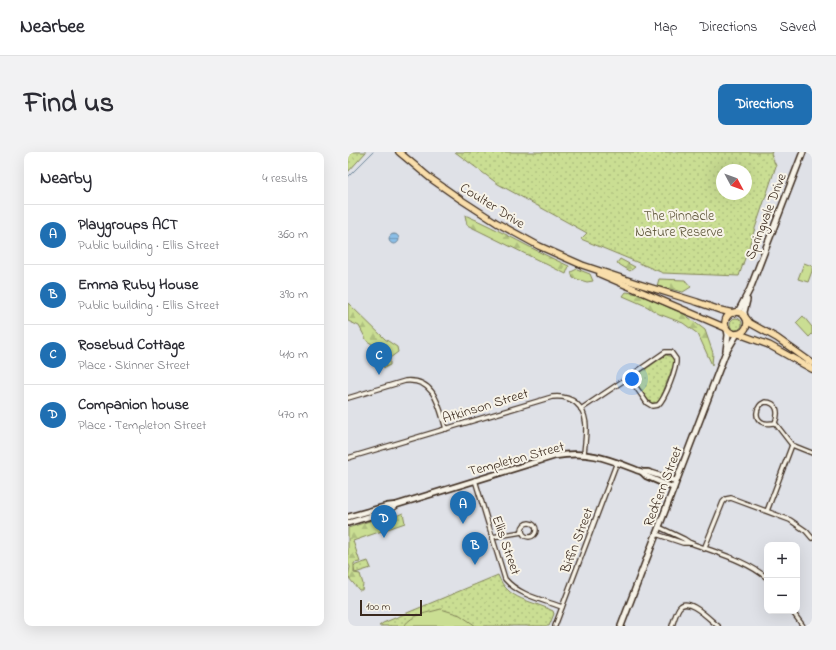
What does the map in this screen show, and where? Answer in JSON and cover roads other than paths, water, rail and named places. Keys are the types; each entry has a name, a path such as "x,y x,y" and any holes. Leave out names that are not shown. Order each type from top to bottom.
{"main road":[{"name":"Coulter Drive","path":"399,152 430,178 491,220 539,246 582,264 639,284 720,310 734,313"},
{"name":"Springvale Drive","path":"734,313 739,310 750,289 803,152"},
{"name":"Coulter Drive","path":"582,264 593,271 726,328"},
{"name":"Springvale Drive","path":"745,318 744,312 750,289"},
{"path":"812,363 777,338 750,323 740,313 730,314 726,320 726,328 731,333 769,345 812,369"},
{"path":"738,334 745,329 747,322 745,318"},
{"name":"Redfern Street","path":"725,354 728,335 726,328"},
{"name":"Redfern Street","path":"621,626 725,354 738,334"}],"street":[{"path":"584,454 586,424 581,409 628,376 665,352 671,352 676,359 676,365 664,398 656,406 649,405 647,403 628,376"},
{"path":"348,398 405,381 420,383 428,388 435,396 446,429"},
{"name":"Atkinson Street","path":"348,458 552,397 558,396 568,398 581,409"},
{"path":"766,402 777,408 775,423 764,423 758,419 757,412 759,406 766,402"},
{"path":"775,423 792,445 812,453"},
{"path":"767,511 792,445"},
{"name":"Templeton Street","path":"348,523 475,480 556,456 584,454 601,457 642,472 646,476 674,488"},
{"name":"Biffin Street","path":"554,626 618,462"},
{"name":"Templeton Street","path":"642,472 648,472 676,481"},
{"name":"Ellis Street","path":"475,480 503,573 509,584 517,590 562,608"},
{"path":"704,549 721,506 726,499 737,499 790,520 812,538"},
{"name":"Templeton Street","path":"348,517 387,506 396,506"},
{"path":"659,527 684,538 690,543 746,565 759,571 764,575"},
{"path":"492,537 522,532"},
{"path":"656,534 683,543 690,543"},
{"path":"672,626 679,608 686,604 693,606 718,626"},
{"path":"794,614 803,626"}],"water":[{"path":"392,234 396,234 398,235 398,243 392,244 389,241 389,237"}],"waterway":[{"path":"348,177 373,152"}],"place":[{"name":"Rosebud Cottage","path":"379,375"},
{"name":"Playgroups ACT","path":"463,524"},
{"name":"Companion house","path":"384,538"},
{"name":"Emma Ruby House","path":"475,565"}],"park label":[{"name":"The Pinnacle Nature Reserve","path":"679,224"}]}
